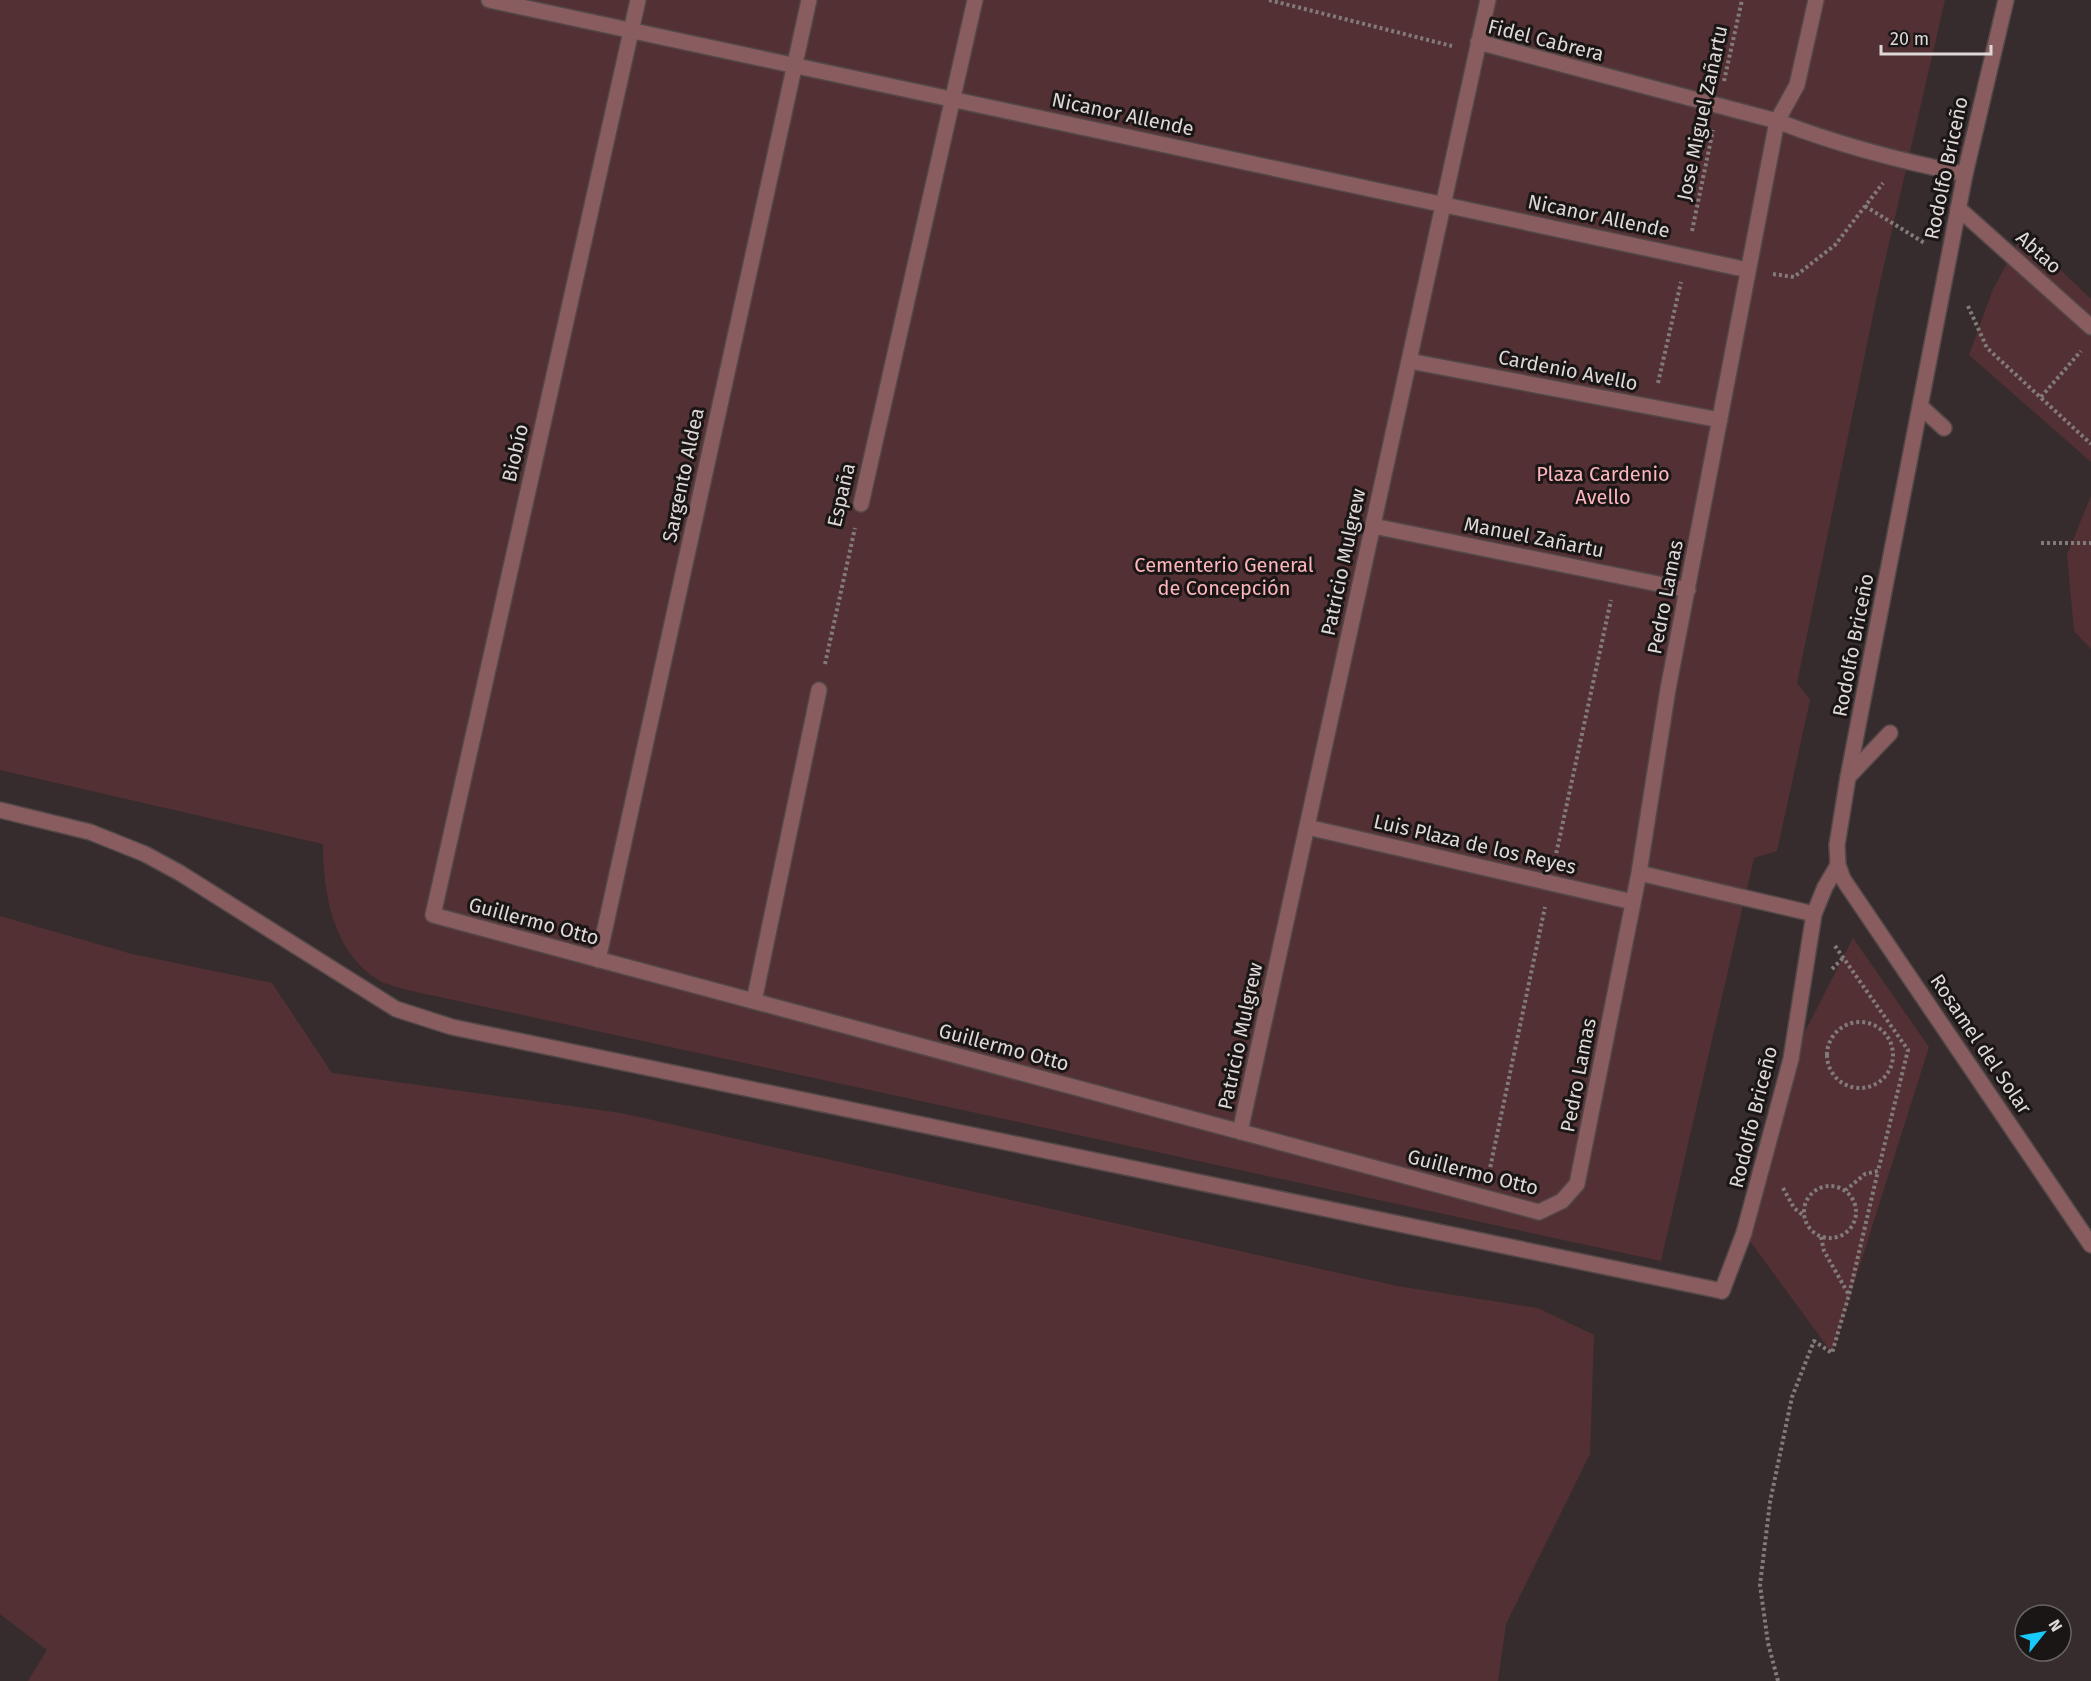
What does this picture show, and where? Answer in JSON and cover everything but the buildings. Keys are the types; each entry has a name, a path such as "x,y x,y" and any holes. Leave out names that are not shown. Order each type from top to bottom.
{"street":[{"name":"Nicanor Allende","path":"489,0 1748,270"},
{"name":"Biobío","path":"433,915 638,0"},
{"name":"Sargento Aldea","path":"598,960 809,0"},
{"name":"España","path":"861,504 975,0"},
{"name":"Patricio Mulgrew","path":"1240,1132 1488,0"},
{"name":"Pedro Lamas","path":"1562,1201 1577,1184 1639,873 1668,689 1777,121 1797,85 1815,0"},
{"name":"Rodolfo Briceño","path":"0,810 90,832 145,854 180,873 396,1009 452,1027 1722,1291 1744,1233 1791,1059 1814,914 1825,887 1838,866 1837,845 1848,777 1948,258 1965,174 2006,0"},
{"name":"Fidel Cabrera","path":"1478,42 1777,121 1824,139 1900,161 1965,174"},
{"name":"Abtao","path":"1958,207 2091,327"},
{"name":"Cardenio Avello","path":"1409,361 1720,420"},
{"path":"1920,406 1944,428"},
{"name":"Manuel Zañartu","path":"1373,526 1688,590"},
{"path":"754,1001 819,690"},
{"path":"1848,777 1890,733"},
{"name":"Luis Plaza de los Reyes","path":"1307,827 1633,902"},
{"name":"Rosamel del Solar","path":"1838,866 1843,879 2091,1245"},
{"path":"1639,873 1814,914"},
{"name":"Guillermo Otto","path":"433,915 1539,1212 1562,1201"}],"path":[{"name":"Fidel Cabrera","path":"1269,0 1462,48 1478,42"},
{"name":"Jose Miguel Zañartu","path":"1652,407 1742,0"},
{"path":"1748,270 1794,277 1836,245 1900,161"},
{"path":"1866,206 1948,258 1959,272 1970,314 1987,348 2091,444"},
{"path":"2041,398 2084,348"},
{"name":"España","path":"819,690 861,504"},
{"path":"2042,543 2091,543"},
{"path":"1778,1681 1768,1643 1760,1585 1770,1502 1792,1397 1814,1341 1832,1353 1849,1295 1908,1050 1843,958"},
{"path":"1862,1021 1872,1023 1888,1037 1893,1058 1890,1068 1877,1084 1855,1088 1844,1084 1829,1068 1827,1045 1840,1028 1862,1021"},
{"path":"1845,1190 1859,1178 1878,1171"},
{"path":"1821,1237 1838,1237 1851,1228 1857,1212 1851,1196 1838,1186 1820,1186 1807,1198 1803,1207 1807,1225 1821,1237 1824,1251 1849,1295"}],"green space":[{"name":"Cementerio General de Concepción","path":"0,0 1945,0 1878,291 1797,683 1810,700 1777,851 1754,858 1661,1261 386,984 364,969 341,939 325,883 323,844 0,770"},
{"path":"2023,234 2091,299 2091,462 1969,355 1993,289"},
{"path":"2091,496 2091,649 2074,631 2067,555"},
{"path":"0,916 132,954 272,983 332,1073 621,1113 1397,1286 1538,1308 1594,1335 1590,1454 1506,1624 1498,1681 28,1681 47,1650 0,1614"},
{"path":"1853,938 1929,1047 1832,1353 1744,1233 1791,1059"}],"park label":[{"name":"Plaza Cardenio Avello","path":"1603,486"}]}
